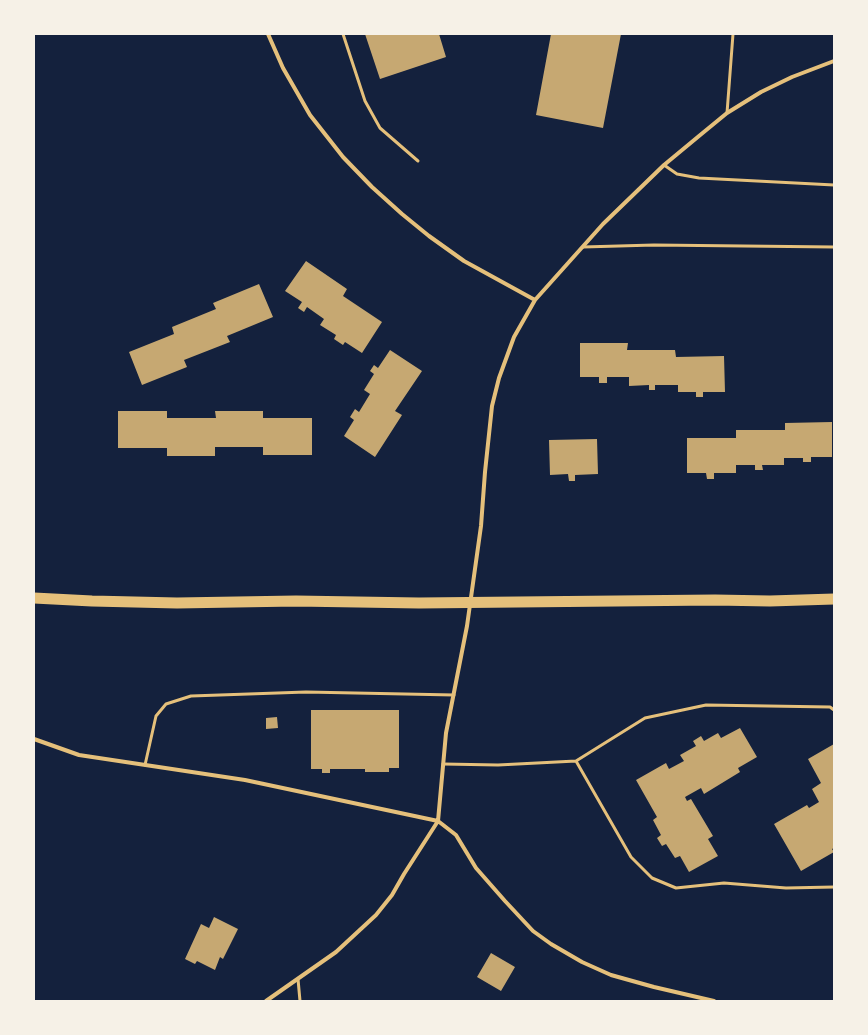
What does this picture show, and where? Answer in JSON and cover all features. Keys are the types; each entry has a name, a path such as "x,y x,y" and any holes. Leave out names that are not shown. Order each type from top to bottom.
{"highway":[{"path":"34,598 136,603 296,601 770,601 834,599"}],"street":[{"path":"268,34 282,68 310,115 343,157 372,187 402,214 464,261 534,300"},
{"path":"266,1001 336,952 376,916 392,895 438,821 446,733 467,626 481,526 492,406 499,378 514,337 534,300 603,224 664,165 727,113 761,92 792,77 834,61"},
{"path":"34,739 80,755 245,780 438,821 456,835 476,868 505,901 533,931 551,944 582,962 611,974 654,987 714,1001"}],"lane":[{"path":"343,34 365,101 380,128 418,161"},
{"path":"727,113 733,34"},
{"path":"664,165 678,174 698,178 834,185"},
{"path":"581,247 654,245 834,247"},
{"path":"145,765 156,716 166,704 191,696 306,692 454,695"},
{"path":"443,764 498,765 576,761 645,718 706,705 830,707 834,710"},
{"path":"576,761 631,856 652,878 676,888 724,883 786,888 834,887"},
{"path":"298,979 300,1001"}],"building":[{"path":"365,34 439,34 446,57 380,79"},
{"path":"551,34 621,34 603,128 536,115"},
{"path":"306,261 347,289 343,296 382,322 362,353 345,342 343,345 334,339 336,335 320,325 324,319 307,307 304,312 298,308 302,302 285,291"},
{"path":"259,284 273,317 227,336 230,342 184,360 187,367 142,385 129,352 174,334 172,327 216,309 213,303"},
{"path":"580,343 628,343 627,350 675,350 676,357 724,356 725,392 703,392 703,397 696,397 696,392 678,392 678,385 655,385 655,390 649,390 649,385 629,386 629,377 607,377 607,383 599,383 599,377 580,377"},
{"path":"390,350 422,371 395,411 402,415 375,457 344,436 354,420 350,417 355,409 359,412 370,394 364,390 374,374 370,371 374,365 378,368"},
{"path":"118,411 167,411 167,418 216,418 215,411 263,411 263,418 312,418 312,455 263,455 263,447 215,447 215,456 167,456 167,448 118,448"},
{"path":"832,422 832,457 811,457 811,462 803,462 803,458 784,458 784,465 762,465 763,470 755,470 755,465 736,465 736,473 714,473 714,479 707,479 706,473 687,473 687,438 736,438 736,430 785,430 785,423"},
{"path":"597,439 598,474 575,475 575,481 569,481 568,474 550,475 549,440"},
{"path":"311,710 399,710 399,768 389,768 389,772 365,772 365,769 330,769 330,773 322,773 322,769 311,769"},
{"path":"277,717 278,728 266,729 266,718"},
{"path":"740,728 757,757 738,768 740,772 704,794 701,788 685,797 687,801 691,799 713,836 708,839 718,856 689,872 680,856 675,858 666,844 662,846 657,838 661,835 653,820 657,817 636,780 666,763 669,769 684,761 680,755 696,746 693,741 701,736 704,741 718,733 721,738"},
{"path":"834,744 834,848 832,849 834,852 801,871 774,824 807,805 809,808 819,802 812,789 821,783 808,759"},
{"path":"214,917 238,929 223,959 220,957 215,970 197,961 195,964 185,959 201,924 209,928"},
{"path":"491,953 515,967 501,991 477,977"}]}
